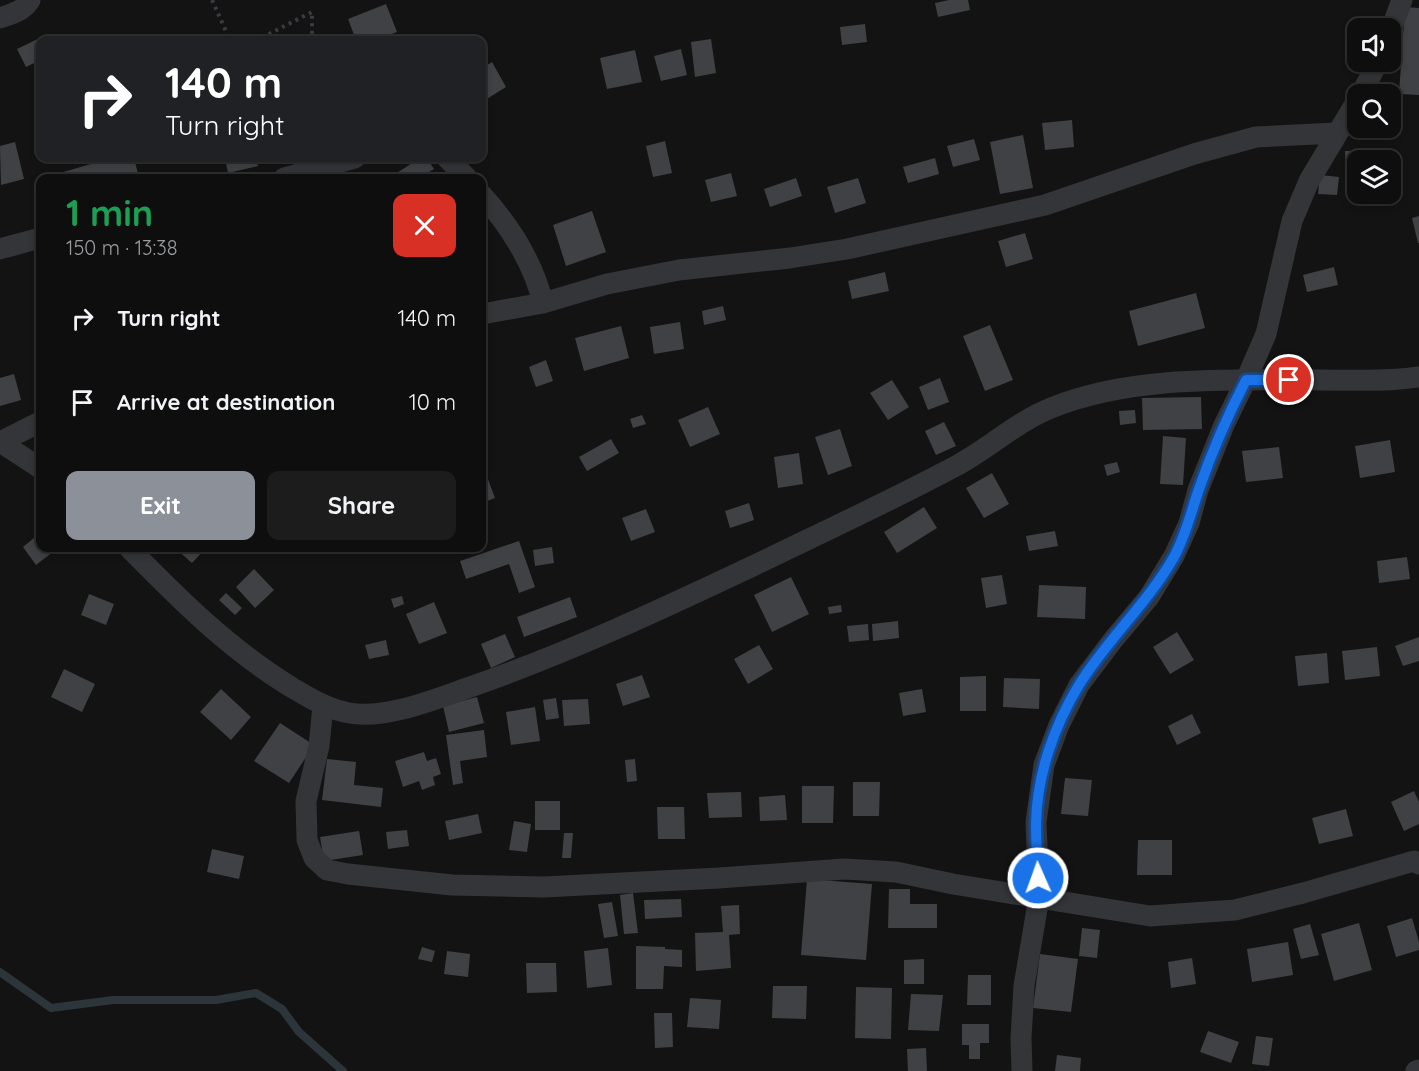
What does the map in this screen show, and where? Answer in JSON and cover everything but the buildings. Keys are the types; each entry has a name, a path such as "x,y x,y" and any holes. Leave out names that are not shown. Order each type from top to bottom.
{"street":[{"path":"0,18 18,11 30,0"},
{"path":"1395,18 1402,0"},
{"path":"1022,1071 1024,986 1039,897 1036,822 1044,765 1059,725 1079,685 1149,597 1174,556 1189,523 1198,490 1224,425 1266,334 1292,221 1309,181 1347,116"},
{"path":"486,313 543,303 608,284 679,270 790,258 847,249 1045,205 1194,154 1257,137 1336,133"},
{"path":"298,174 341,162"},
{"path":"451,162 463,174"},
{"path":"486,200 513,235 530,263 543,303"},
{"path":"0,249 36,239"},
{"path":"133,552 194,613 270,674 323,706 351,714 379,714 432,700 518,670 612,632 859,515 958,465 1047,409 1068,402 1113,390 1158,384 1246,380 1375,380 1419,377"},
{"path":"0,442 36,424"},
{"path":"0,442 36,465"},
{"path":"323,706 319,746 306,801 307,840 314,858 327,870 348,874 452,885 544,887 844,869 896,872 953,884 1150,916 1235,910 1418,861"}],"path":[{"path":"212,0 228,36"},
{"path":"263,36 312,12 312,36"}],"waterway":[{"path":"0,972 51,1008 113,1000 216,1000 256,993 282,1009 299,1032 343,1071"}],"route":[{"path":"1038,878 1036,822 1044,765 1059,725 1079,685 1149,597 1174,556 1189,523 1198,490 1224,425 1246,380 1289,380"}]}
